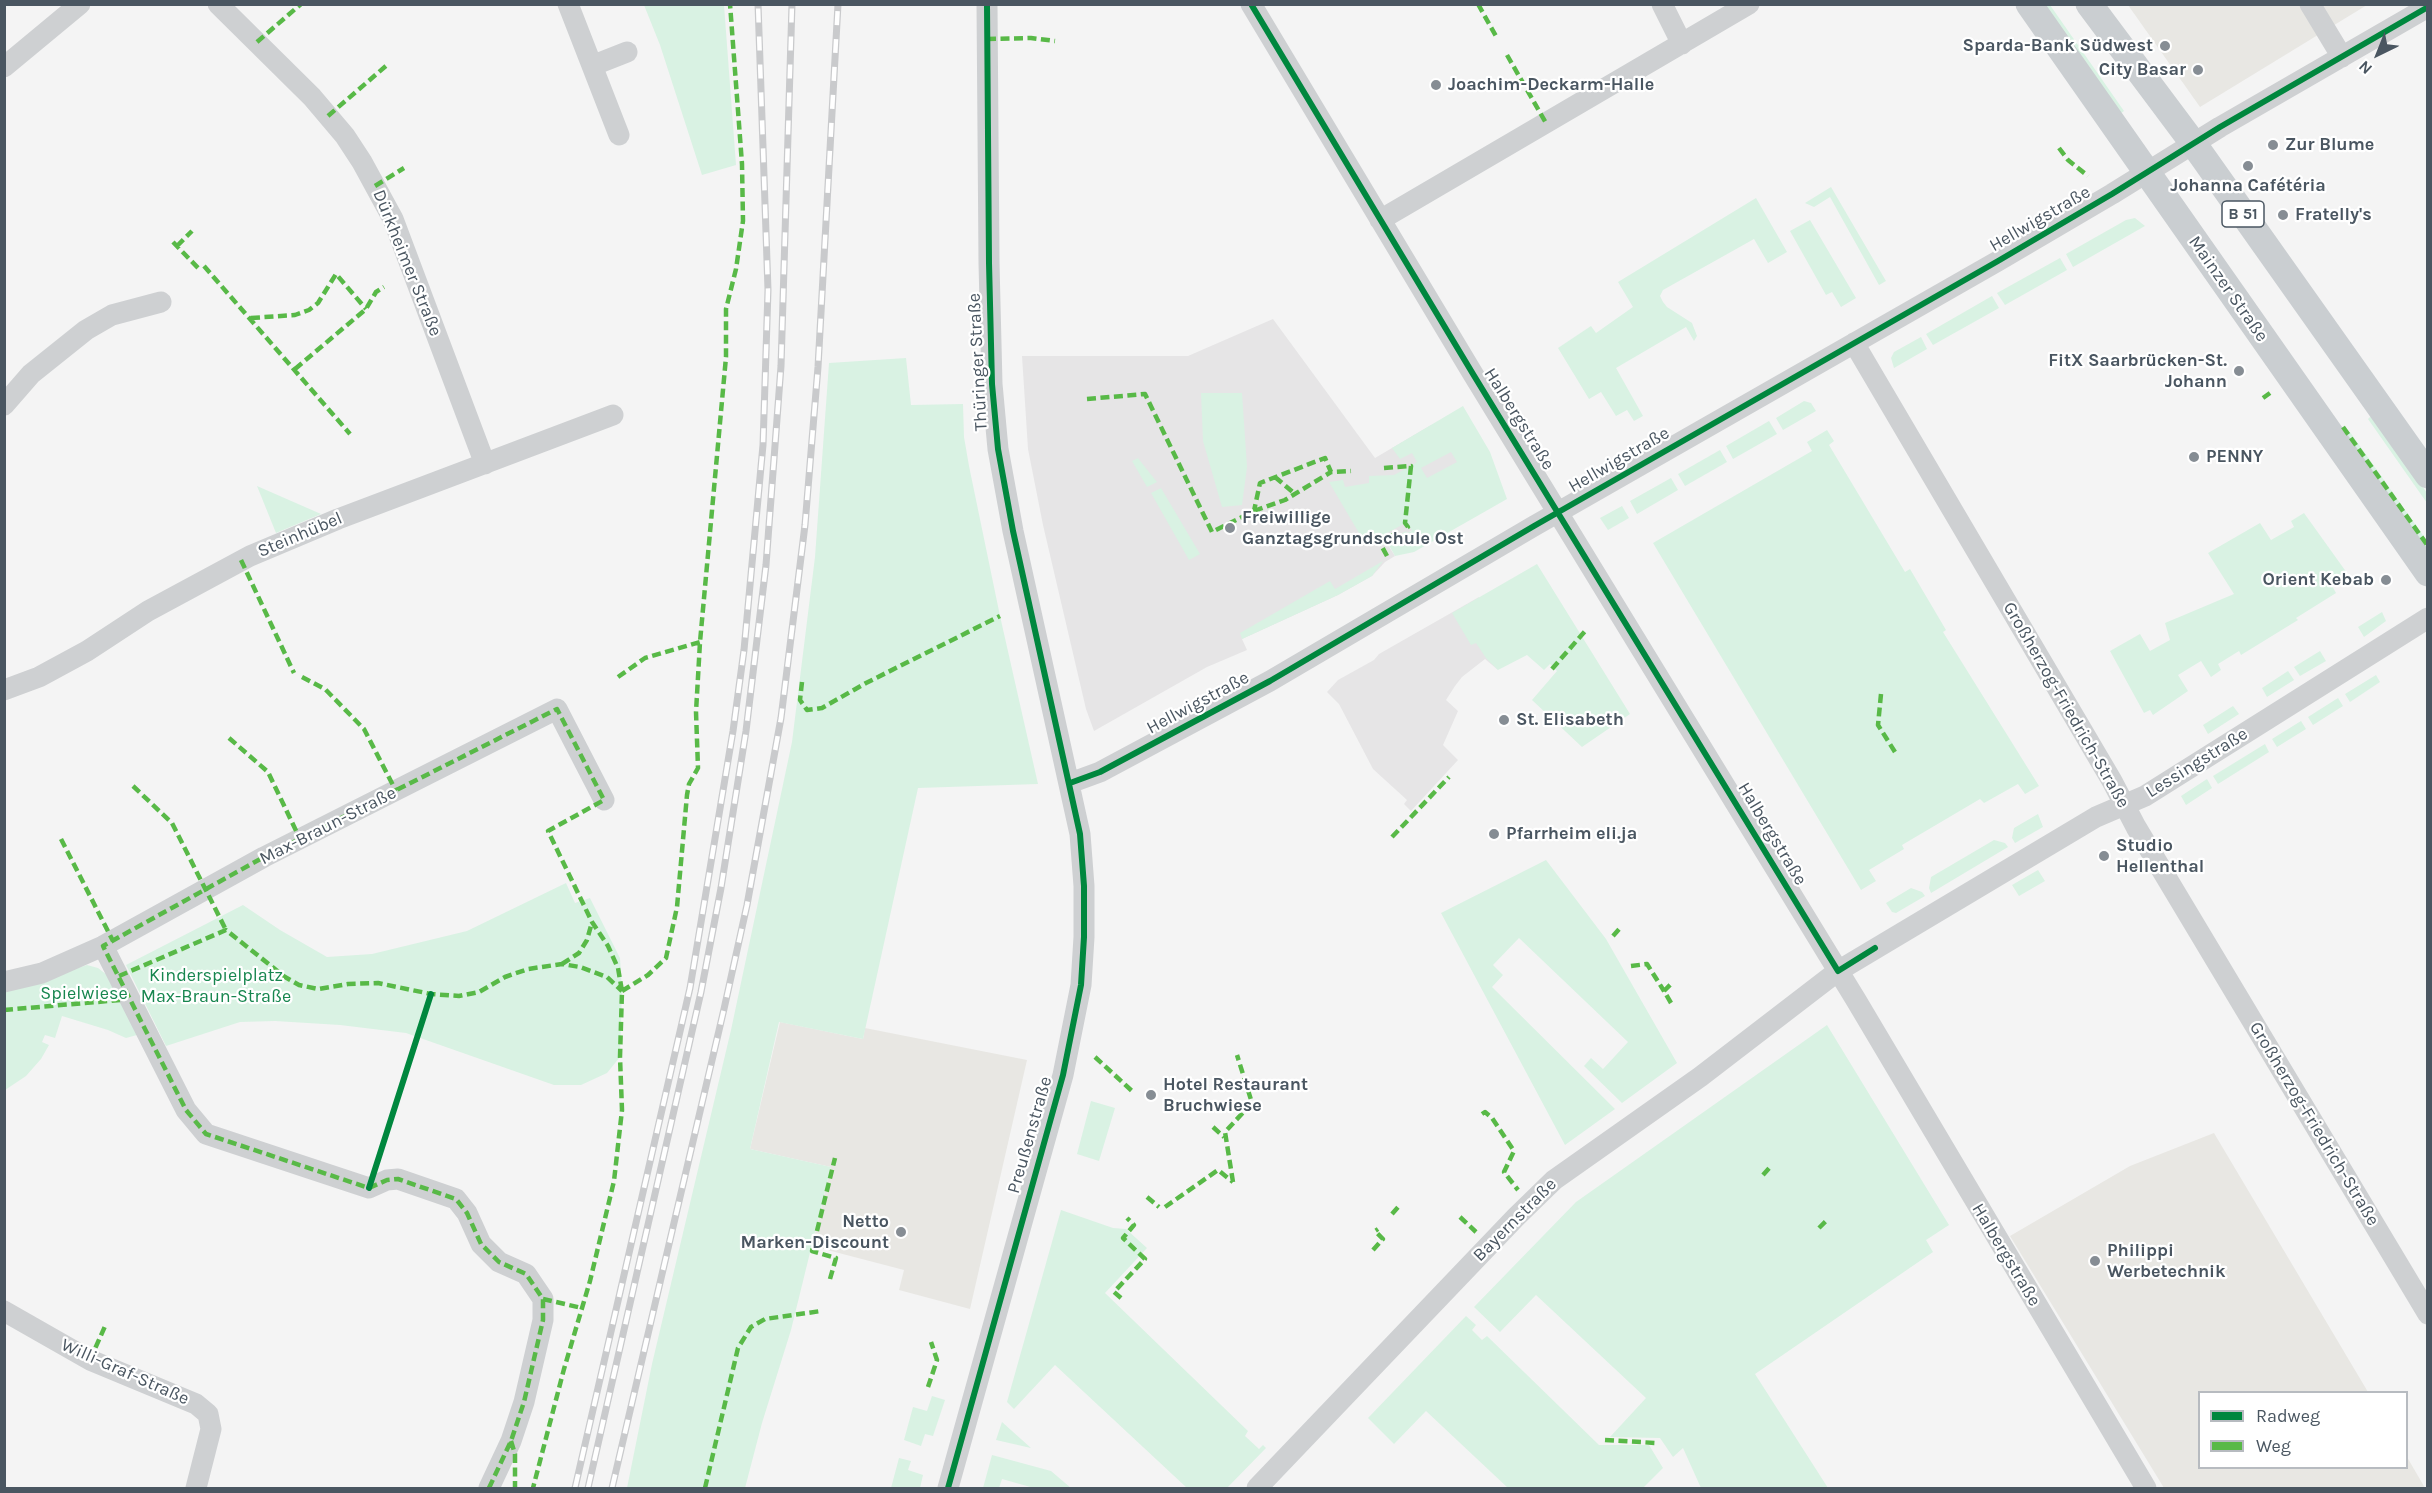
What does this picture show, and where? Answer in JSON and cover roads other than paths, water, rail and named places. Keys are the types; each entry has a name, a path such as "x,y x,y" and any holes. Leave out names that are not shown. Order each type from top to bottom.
{"main road":[{"name":"Mainzer Straße","path":"2030,4 2427,573"},
{"name":"B 51","path":"2089,4 2193,143 2427,475"}],"street":[{"path":"4,67 80,4"},
{"name":"Dürkheimer Straße","path":"218,4 317,103 345,136 362,162 393,219 485,464"},
{"path":"568,4 619,135"},
{"name":"Thüringer Straße","path":"987,4 989,263 992,384 998,449 1013,531 1070,783"},
{"name":"Halbergstraße","path":"1251,4 1380,220 1838,971 2146,1488"},
{"path":"1662,4 1682,44"},
{"path":"1380,220 1749,4"},
{"path":"2310,4 2342,57"},
{"name":"Hellwigstraße","path":"1070,783 1100,772 1234,702 1558,512 1854,343 2427,7"},
{"path":"594,66 627,52"},
{"path":"4,405 31,374 86,330 119,312 161,302"},
{"name":"Großherzog-Friedrich-Straße","path":"1854,343 2427,1314"},
{"name":"Steinhübel","path":"4,690 39,678 87,651 148,611 241,560 338,519 613,415"},
{"name":"Lessingstraße","path":"1838,971 2097,817 2154,790 2427,618"},
{"name":"Max-Braun-Straße","path":"4,982 42,973 103,946 264,857 557,709 604,800"},
{"name":"Preußenstraße","path":"948,1488 1054,1110 1081,985 1084,886 1080,834 1070,783"},
{"path":"103,946 186,1110 206,1134 369,1188 387,1180 398,1179 456,1199 467,1213 482,1244 499,1262 526,1274 543,1299 543,1320 524,1402 511,1441 489,1488"},
{"name":"Bayernstraße","path":"1257,1488 1535,1197 1554,1180 1700,1077 1838,971"},
{"name":"Willi-Graf-Straße","path":"4,1311 90,1360 196,1404 208,1414 211,1429 196,1488"}],"railway":[{"path":"575,1488 690,988 733,731 744,650 763,445 768,290 758,4"},
{"path":"588,1488 701,992 721,888 746,731 766,565 781,366 792,4"},
{"path":"612,1488 747,905 781,718 805,525 818,367 838,4"}],"place":[{"name":"Sparda-Bank Südwest","path":"2165,46"},
{"name":"City Basar","path":"2198,70"},
{"name":"Joachim-Deckarm-Halle","path":"1436,85"},
{"name":"Zur Blume","path":"2273,145"},
{"name":"Johanna Cafétéria","path":"2248,166"},
{"name":"Fratelly's","path":"2283,215"},
{"name":"FitX Saarbrücken-St. Johann","path":"2239,371"},
{"name":"PENNY","path":"2194,457"},
{"name":"Freiwillige Ganztagsgrundschule Ost","path":"1230,528"},
{"name":"Orient Kebab","path":"2386,580"},
{"name":"St. Elisabeth","path":"1504,720"},
{"name":"Pfarrheim eli.ja","path":"1494,834"},
{"name":"Studio Hellenthal","path":"2104,856"},
{"name":"Hotel Restaurant Bruchwiese","path":"1151,1095"},
{"name":"Netto Marken-Discount","path":"901,1232"},
{"name":"Philippi Werbetechnik","path":"2095,1261"}],"park label":[{"name":"Kinderspielplatz Max-Braun-Straße","path":"216,986"},
{"name":"Spielwiese","path":"84,994"}]}
